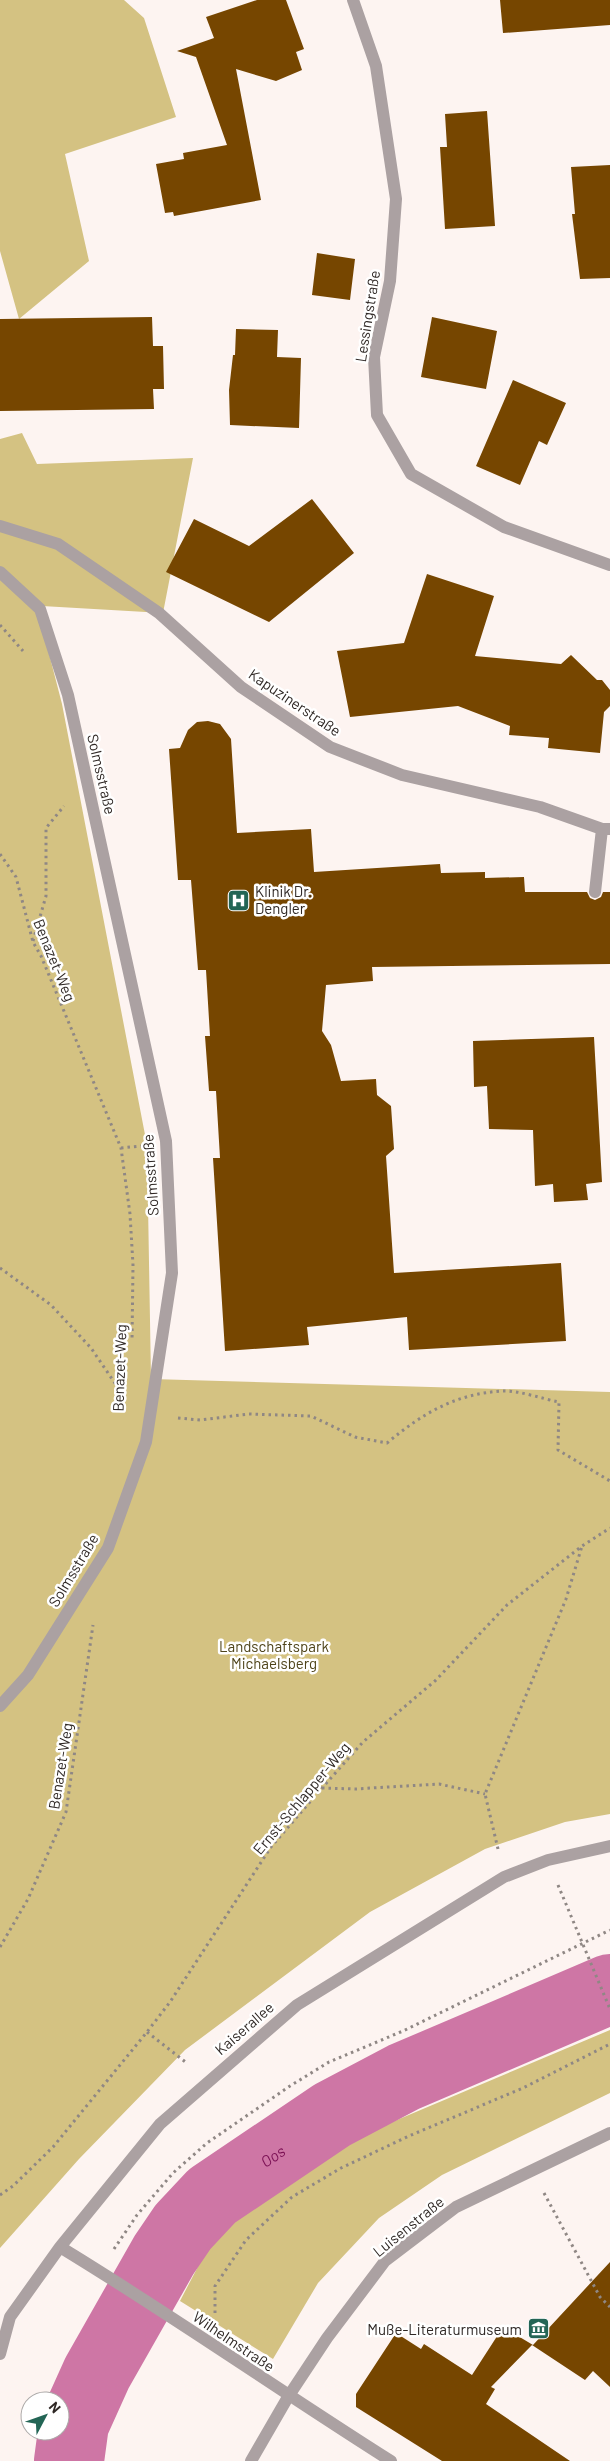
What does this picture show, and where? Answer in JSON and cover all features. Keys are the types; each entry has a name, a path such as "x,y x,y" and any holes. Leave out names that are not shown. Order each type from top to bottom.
{"street":[{"name":"Lessingstraße","path":"353,0 376,66 396,199 390,281 374,357 377,415 411,474 504,528 610,565"},
{"name":"Kapuzinerstraße","path":"0,526 58,544 160,613 241,687 330,747 402,775 540,807 606,829"},
{"name":"Solmsstraße","path":"0,572 40,609 68,695 166,1141 172,1272 146,1442 108,1548 28,1675 0,1706"},
{"path":"596,892 606,829"},
{"name":"Kaiserallee","path":"0,2354 10,2317 60,2247 160,2124 208,2080 297,2005 504,1877 548,1860 610,1846"},
{"name":"Luisenstraße","path":"251,2461 288,2397 327,2338 385,2261 456,2208 610,2133"},
{"name":"Wilhelmstraße","path":"60,2247 104,2273 288,2397 391,2461"}],"path":[{"path":"33,942 46,896 46,828 86,777"},
{"name":"Benazet-Weg","path":"0,854 16,877 33,942 41,956 121,1148 130,1214 133,1265 132,1349"},
{"path":"121,1148 145,1145"},
{"path":"0,1268 51,1305 91,1348 131,1406 151,1415 200,1420 249,1414 312,1416 355,1438 387,1443 417,1419 450,1401 503,1391 559,1402 558,1450 610,1481"},
{"name":"Ernst-Schlapper-Weg","path":"0,2196 53,2147 147,2032 170,2002 271,1847 364,1742 436,1680 507,1606 582,1546 610,1528"},
{"path":"504,1877 485,1794 566,1599 582,1546"},
{"name":"Benazet-Weg","path":"0,1947 28,1899 66,1812 94,1619"},
{"path":"322,1788 355,1789 439,1784 485,1794"},
{"path":"548,1860 610,2009"},
{"path":"104,2273 137,2215 173,2173 207,2143 290,2086 329,2062 403,2031 581,1942 610,1930"},
{"path":"147,2032 208,2080"},
{"path":"214,2346 215,2286 246,2240 292,2197 341,2168 409,2136 523,2088 610,2044"},
{"path":"532,2170 600,2297 610,2307"}],"green space":[{"path":"0,0 124,0 144,18 176,117 65,154 89,261 19,319 0,251"},
{"path":"22,433 37,464 193,458 163,613 42,606 0,570 0,439"},
{"name":"Landschaftspark Michaelsberg","path":"0,574 38,611 62,704 147,1145 151,1379 610,1392 610,1814 565,1822 485,1849 370,1912 185,2050 79,2159 0,2248"},
{"path":"610,2030 610,2093 442,2175 379,2218 318,2283 273,2359 180,2301 215,2234 289,2178 340,2144"}],"building":[{"path":"257,0 286,0 304,49 296,52 302,70 276,81 236,69 261,200 174,216 173,212 165,213 156,164 184,159 183,153 227,145 196,57 177,51 214,38 206,17"},
{"path":"500,0 610,0 610,25 503,33"},
{"path":"487,111 495,226 445,229 440,147 447,147 445,114"},
{"path":"610,165 610,278 580,279 572,214 575,214 571,167"},
{"path":"317,253 355,259 350,300 312,295"},
{"path":"152,317 153,346 163,346 164,389 153,389 154,409 0,411 0,319"},
{"path":"432,317 497,331 486,389 421,377"},
{"path":"236,329 278,330 277,357 301,358 299,428 230,425 229,390 233,355 235,355"},
{"path":"513,380 566,403 547,445 539,441 520,485 476,466"},
{"path":"312,499 354,553 269,622 166,572 194,519 249,546"},
{"path":"427,574 494,596 475,656 561,664 571,655 597,680 602,680 610,690 610,706 604,712 600,753 548,748 549,738 509,735 510,726 458,706 350,717 337,651 404,643"},
{"path":"208,721 220,724 231,739 237,833 311,829 314,872 440,864 441,873 485,872 485,878 524,877 525,892 587,892 590,898 595,900 601,897 603,892 610,892 610,964 372,967 373,981 326,985 322,1031 331,1045 341,1081 376,1079 377,1095 391,1106 394,1149 386,1156 394,1273 561,1263 566,1341 409,1350 407,1317 307,1327 309,1345 225,1351 213,1158 220,1158 216,1091 209,1091 205,1036 210,1036 206,970 198,970 191,880 178,880 169,749 180,748 188,730 197,722"},
{"path":"594,1037 602,1182 586,1184 588,1200 554,1202 553,1184 535,1186 533,1130 489,1129 487,1086 474,1087 473,1041"},
{"path":"610,2262 610,2387 593,2371 585,2380 532,2345 491,2387 495,2389 486,2404 570,2461 442,2461 356,2407 356,2394 396,2333 421,2349 424,2344 472,2375 503,2327 533,2345"}],"waterway":[{"name":"Oos","path":"69,2461 74,2424 97,2373 164,2255 183,2227 212,2196 332,2115 404,2077 610,1989"},
{"path":"70,2423 74,2424"}],"place":[{"name":"Klinik Dr. Dengler","path":"239,900"},
{"name":"Muße-Literaturmuseum","path":"538,2329"}]}
